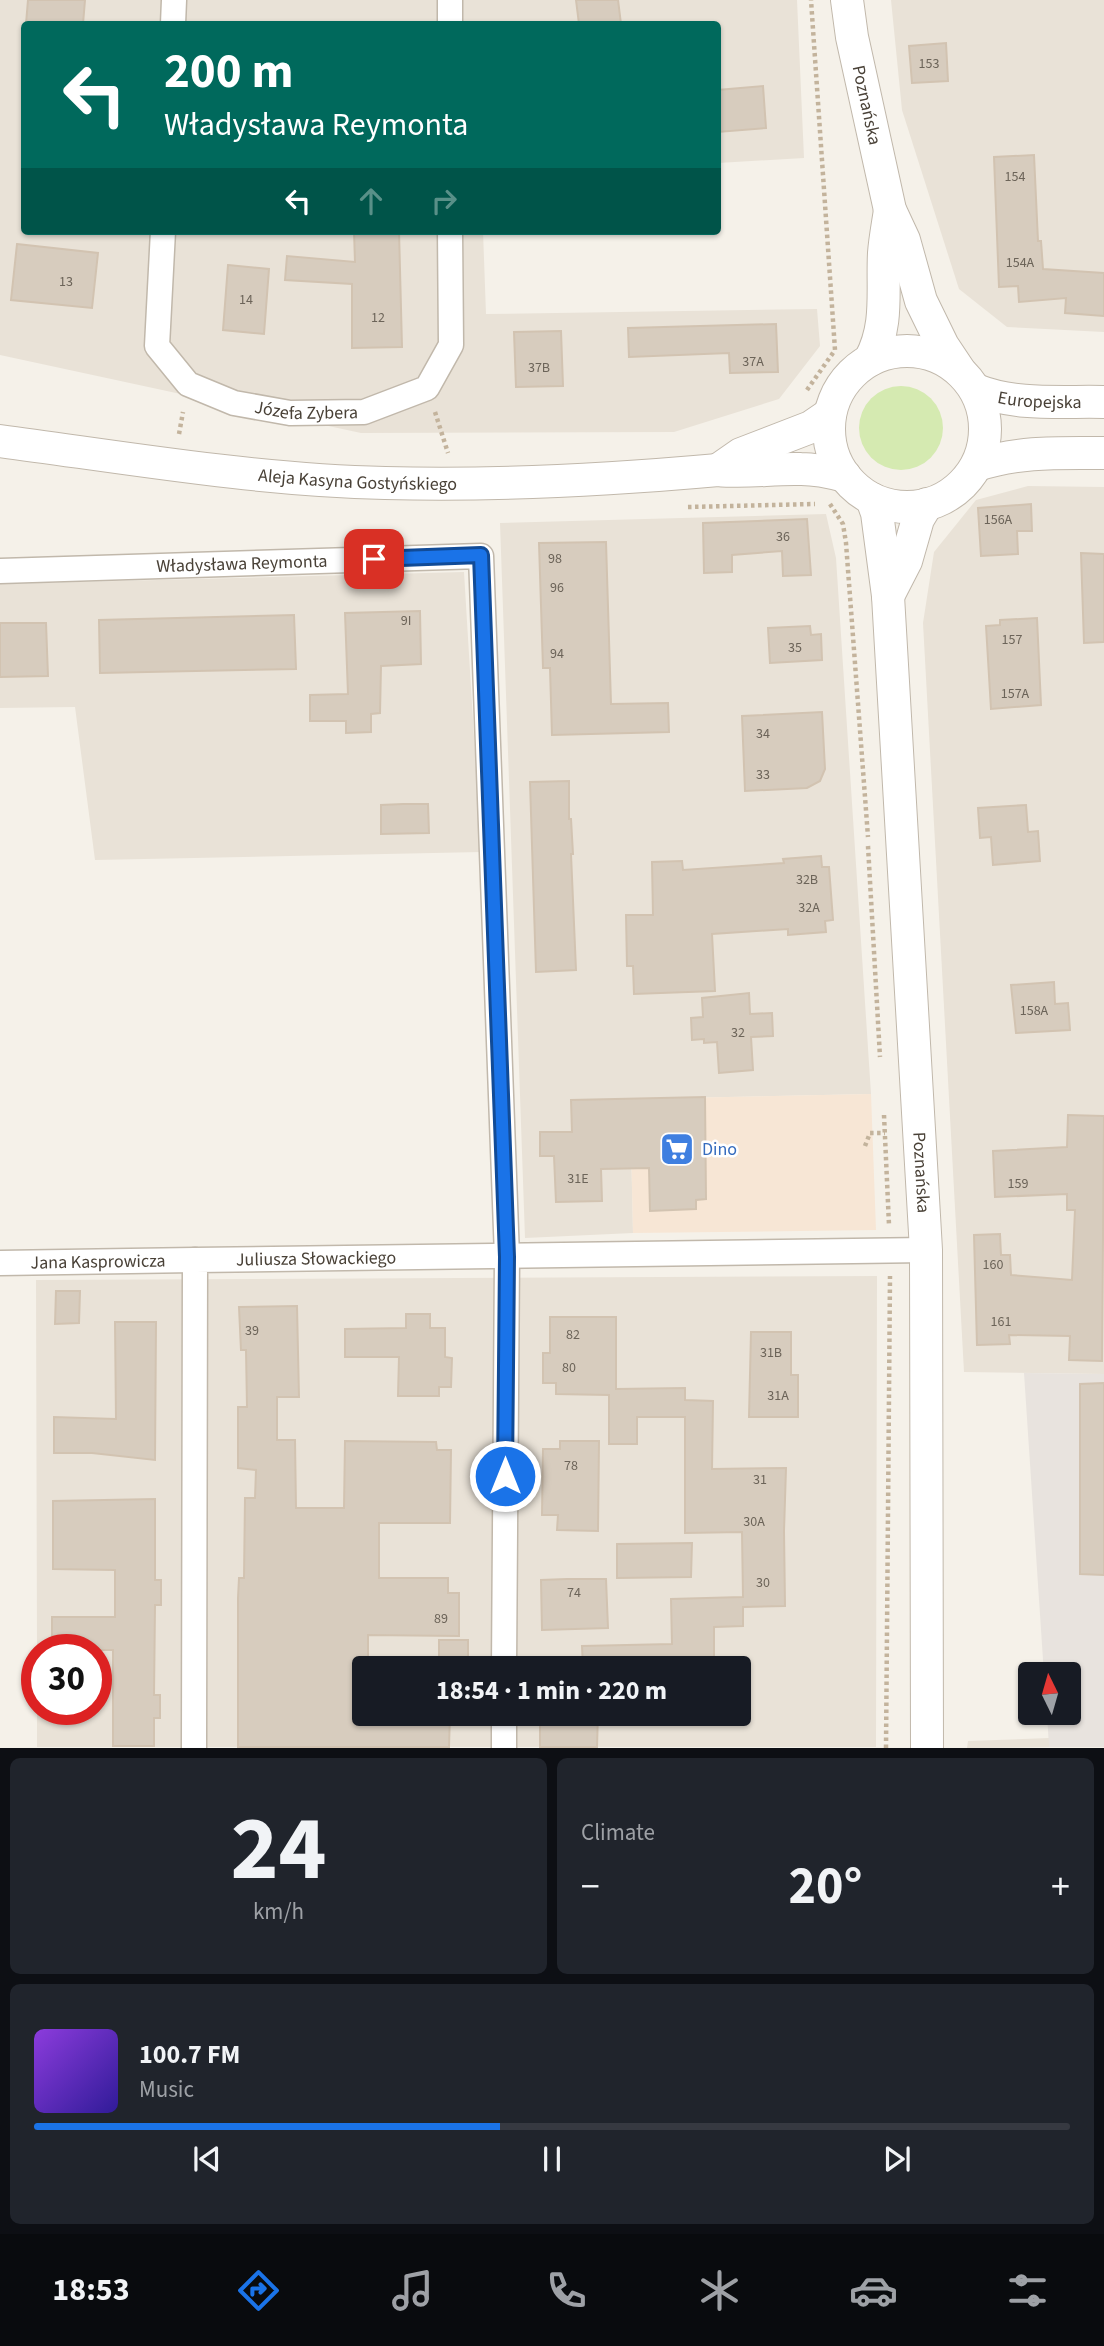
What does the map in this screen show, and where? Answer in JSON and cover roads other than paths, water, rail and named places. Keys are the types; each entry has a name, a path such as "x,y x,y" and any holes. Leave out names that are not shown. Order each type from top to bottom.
{"street":[{"path":"173,21 174,0"},
{"path":"450,0 450,21"},
{"name":"Poznańska","path":"847,0 852,37 890,210 904,240 921,301 943,346 967,380"},
{"name":"Poznańska","path":"870,360 879,344 883,326 884,252 890,210"},
{"name":"Józefa Zybera","path":"163,235 157,346 188,384 234,403 290,414 364,412 427,387 451,345 450,235"},
{"path":"917,351 939,358 967,380 983,408 985,428 983,446 976,465 956,489 927,504 908,507 890,505 872,499 845,476 834,457 829,436 830,414 838,392 852,374 870,360 893,352 917,351"},
{"name":"Europejska","path":"967,380 995,398 1012,401 1104,402"},
{"name":"Aleja Kasyna Gostyńskiego","path":"719,470 741,454 811,427 830,414"},
{"name":"Aleja Kasyna Gostyńskiego","path":"0,441 246,474 383,483 520,483 719,470 742,473 799,469 820,470 845,476"},
{"path":"976,465 999,457 1027,453 1104,453"},
{"name":"Poznańska","path":"872,499 877,513 888,597 926,1250 927,1748"},
{"name":"Poznańska","path":"888,597 906,561 918,519 927,504"},
{"name":"Władysława Reymonta","path":"0,571 481,555 507,1257"},
{"name":"Juliusza Słowackiego","path":"195,1260 926,1250"},
{"path":"504,1656 507,1257"},
{"path":"194,1748 195,1260"},
{"name":"Jana Kasprowicza","path":"0,1264 195,1260"},
{"path":"504,1726 504,1748"}],"place":[{"name":"Dino","path":"677,1149"}]}
